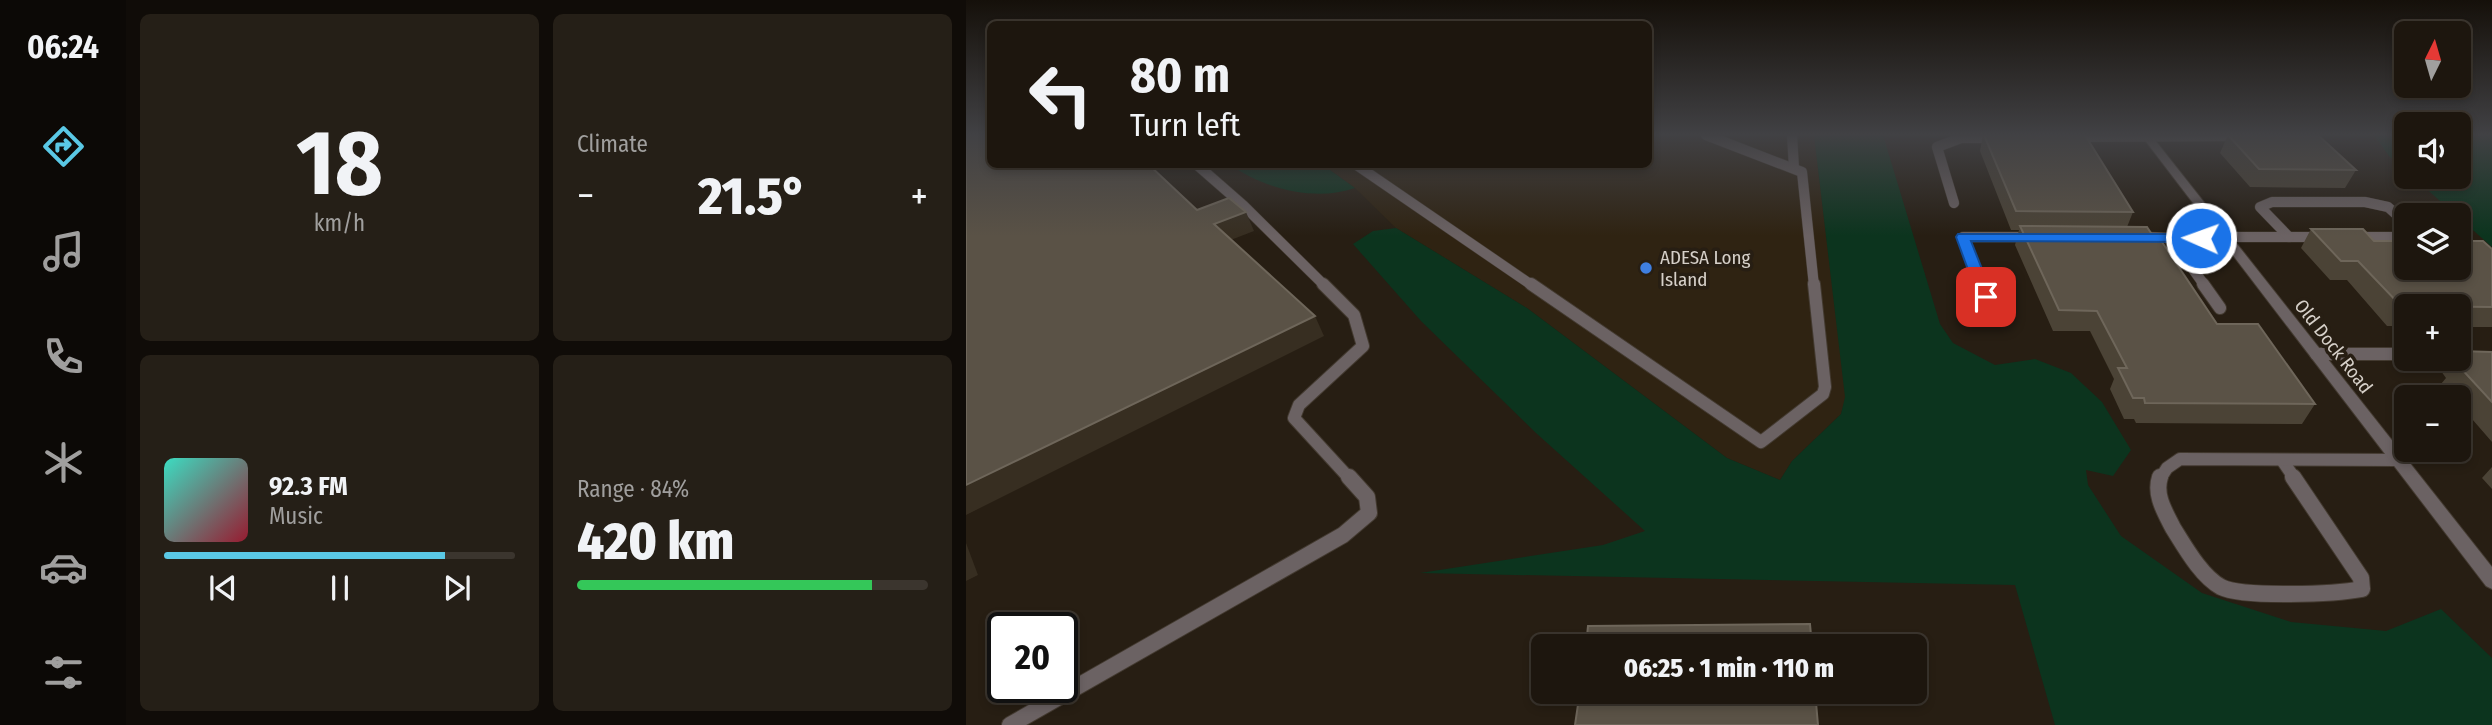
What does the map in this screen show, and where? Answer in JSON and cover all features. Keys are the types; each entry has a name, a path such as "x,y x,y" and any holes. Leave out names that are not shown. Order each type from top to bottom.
{"street":[{"name":"Old Dock Road","path":"2172,169 2394,455"},
{"name":"Old Dock Road","path":"2400,462 2492,581"}],"lane":[{"path":"1010,725 1343,535 1369,513 1367,497 1294,418 1298,405 1363,346 1354,315 1244,206 1202,169"},
{"path":"1364,169 1761,442 1823,394 1825,387 1802,172 1796,169"},
{"path":"1944,169 1954,204"},
{"path":"2289,237 2260,207 2272,202 2365,202 2388,207 2394,212"},
{"path":"1993,317 1963,237 2046,237"},
{"path":"2128,237 2394,237"},
{"path":"2170,237 2220,309"},
{"path":"2316,354 2394,354"},
{"path":"2282,460 2361,578 2362,589 2244,592 2222,588 2194,560 2158,492 2162,474 2168,465 2180,459 2394,460"}],"shaded area":[{"name":"ADESA Long Island","path":"1328,169 1818,169 1846,397 1841,414 1792,461 1780,480 1727,458 1527,308 1396,228 1355,188"}],"green space":[{"path":"1237,169 1328,169 1355,188 1324,194 1291,191 1274,187"},
{"path":"1818,169 1893,169 1940,324 1953,343 1995,365 2035,359 2071,373 2102,402 2131,450 2113,476 2086,470 2088,485 2121,536 2202,593 2291,622 2386,631 2441,609 2492,658 2492,725 2055,725 2015,585 1420,573 1603,545 1645,531 1536,433 1421,321 1353,244 1373,231 1396,228 1527,308 1727,458 1780,480 1792,461 1841,414 1845,397"},
{"path":"2471,169 2492,169 2492,247 2471,228 2471,203 2442,203 2427,189 2471,189"}],"building":[{"path":"966,169 1153,169 1197,210 1229,198 1246,212 1214,224 1315,316 966,485"},
{"path":"1998,169 2106,169 2133,212 2016,211"},
{"path":"2259,169 2355,169 2356,170"},
{"path":"2020,226 2147,227 2153,236 2158,236 2217,324 2258,324 2315,404 2145,403 2144,398 2133,398 2118,368 2127,368 2097,311 2059,310"},
{"path":"2311,229 2363,229 2374,241 2394,241 2394,280 2471,280 2471,241 2483,241 2492,249 2492,307 2471,307 2471,294 2394,294 2394,299 2358,261 2341,261"},
{"path":"2471,351 2492,352 2492,402 2463,371 2471,371"},
{"path":"1810,624 1811,634 1587,634 1588,626"},
{"path":"1578,704 1816,704 1818,725 1575,725"}],"place":[{"name":"ADESA Long Island","path":"1646,268"}],"route":[{"path":"1986,297 1963,237 2201,238"}]}
